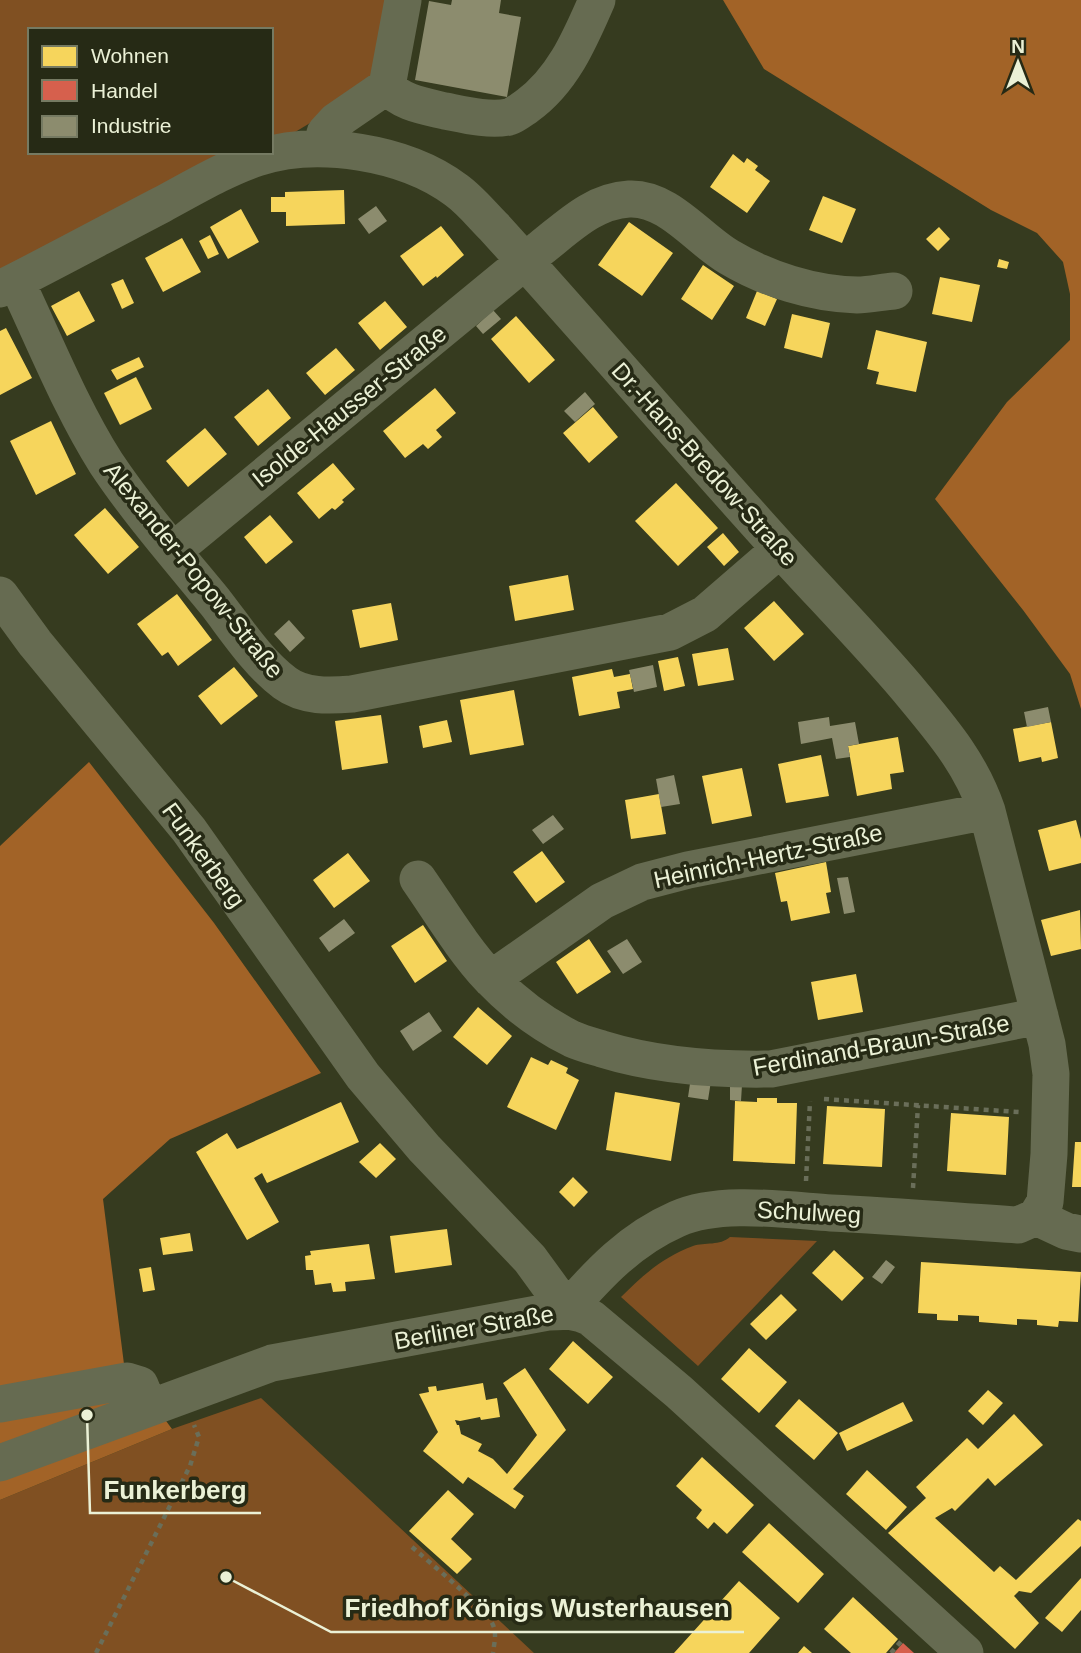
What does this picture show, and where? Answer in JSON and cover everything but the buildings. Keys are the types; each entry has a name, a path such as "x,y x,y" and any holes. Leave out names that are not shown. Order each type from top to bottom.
{"street":[{"path":"322,149 325,133 336,121 387,86 403,0"},
{"path":"387,86 394,95 403,100 445,111 493,118 512,116 540,96 575,52 597,0"},
{"name":"Dr.-Hans-Bredow-Straße","path":"8,285 189,190 257,158 284,152 322,149 362,153 412,165 456,190 525,261 936,723 967,764 987,811 1047,1044 1051,1074 1051,1112 1045,1202 1036,1217"},
{"name":"Isolde-Hausser-Straße","path":"173,551 525,261 587,212 602,204 632,199 647,201 667,211 729,257 770,276 814,290 858,295 894,291"},
{"name":"Alexander-Popow-Straße","path":"8,285 106,462 173,551 264,663 286,684 304,692 327,697 352,694 670,632 705,614 780,549"},
{"name":"Funkerberg","path":"0,595 189,830 363,1076 424,1148 530,1259 567,1310"},
{"name":"Heinrich-Hertz-Straße","path":"491,979 602,901 642,882 688,870 987,811"},
{"name":"Ferdinand-Braun-Straße","path":"418,879 467,950 491,979 531,1014 573,1040 626,1056 676,1065 729,1070 771,1069 1040,1016"},
{"name":"Schulweg","path":"567,1310 618,1255 648,1233 680,1217 716,1210 755,1209 1018,1225 1036,1217"},
{"path":"1036,1217 1066,1231 1081,1234"},
{"name":"Berliner Straße","path":"0,1463 272,1363 567,1310 591,1318 627,1347 965,1653"},
{"path":"0,1404 127,1381 140,1385 149,1407"}],"path":[{"path":"824,1100 1020,1112"},
{"path":"806,1178 810,1101"},
{"path":"912,1218 918,1105"},
{"path":"96,1653 190,1466 199,1437 183,1394"},
{"path":"412,1547 483,1612 493,1625 495,1640 492,1653"},
{"path":"891,1653 905,1637"}],"shaded area":[{"path":"0,0 393,0 384,66 343,103 282,140 273,142 273,28 28,28 28,154 240,154 0,273"},
{"path":"723,0 1081,0 1081,709 1070,674 935,499 1007,402 1070,340 1070,294 1063,262 1037,233 991,210 764,69"},
{"path":"89,762 214,923 321,1073 170,1139 103,1199 124,1364 172,1429 0,1500 0,846"},
{"path":"730,1237 817,1241 698,1366 621,1297 645,1275 672,1256 693,1246 722,1242"},
{"path":"261,1398 534,1653 0,1653 0,1500 172,1429"}],"place":[{"name":"Funkerberg","path":"87,1415"},
{"name":"Friedhof Königs Wusterhausen","path":"226,1577"}]}
